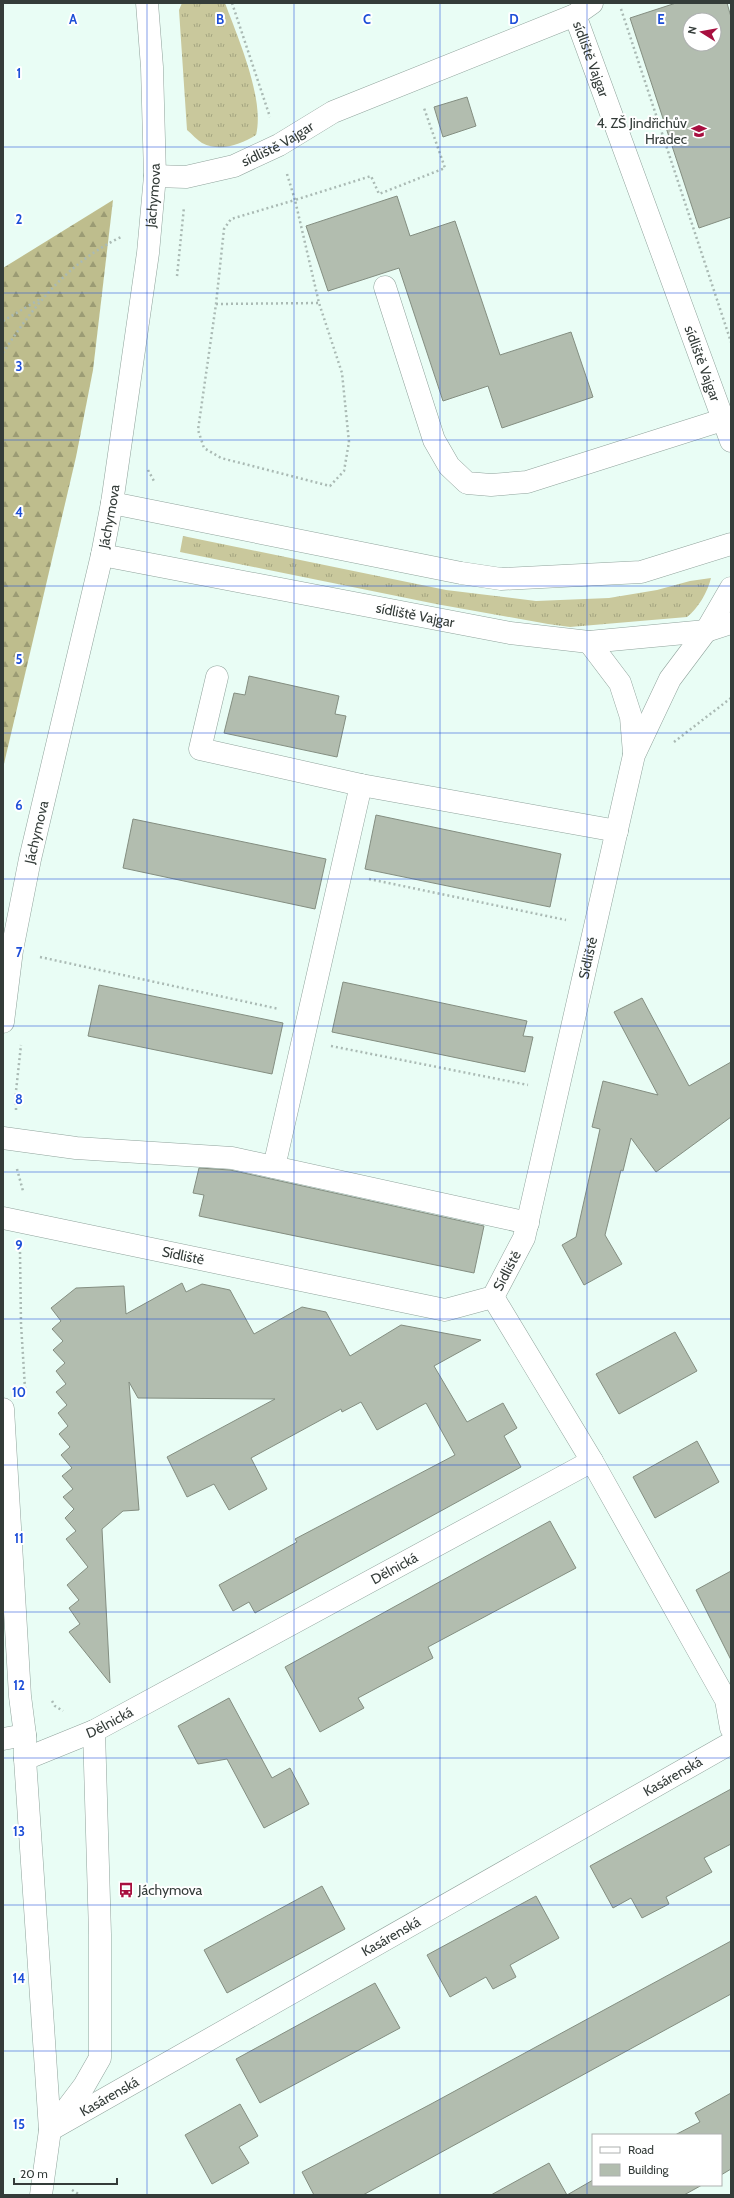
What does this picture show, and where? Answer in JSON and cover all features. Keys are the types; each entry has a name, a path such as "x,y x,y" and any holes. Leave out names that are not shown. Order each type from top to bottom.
{"street":[{"name":"Jáchymova","path":"3,1022 12,950 30,859 102,555 112,503 148,253 154,176 152,67 147,3"},
{"name":"sídliště Vajgar","path":"154,176 186,178 234,166 279,145 333,112 415,81 584,9 722,420 731,441"},
{"path":"385,287 434,440 449,466 467,483 492,485 527,482 722,420"},
{"path":"112,503 461,573 501,579 641,572 731,544"},
{"name":"sídliště Vajgar","path":"102,555 510,633 589,642 706,631 731,623"},
{"path":"634,755 670,679 706,631 731,588"},
{"path":"589,642 620,683 631,717 634,755"},
{"path":"217,677 200,749 360,785 617,831"},
{"name":"Sídliště","path":"3,1218 445,1310 493,1297 524,1238 528,1223 634,755"},
{"path":"274,1167 360,785"},
{"path":"10,1139 76,1148 232,1158 528,1223"},
{"path":"493,1297 592,1461 726,1700 731,1728"},
{"path":"3,1409 20,1696 25,1735 25,1759 50,2130 41,2195"},
{"name":"Dělnická","path":"25,1759 94,1731 592,1461"},
{"path":"50,2130 84,2086 100,2058 100,1934 94,1731"},
{"path":"3,1739 25,1735"},
{"name":"Kasárenská","path":"50,2130 731,1743"}],"path":[{"path":"232,3 279,145 294,200 319,303 342,373 349,442 344,471 330,486 221,458 204,448 198,430 216,304 224,229 231,219 294,200 371,176 379,194 445,168 415,81"},
{"path":"619,3 731,342"},
{"path":"3,353 42,298 78,264 102,246 126,235"},
{"path":"176,280 180,256"},
{"path":"3,321 42,298"},
{"path":"216,304 319,303"},
{"path":"147,464 148,470 155,482"},
{"path":"671,744 731,698"},
{"path":"341,873 570,921"},
{"path":"36,956 286,1011"},
{"path":"303,1040 531,1085"},
{"path":"10,1139 21,1045"},
{"path":"74,2190 80,2195"}],"green space":[{"path":"182,3 225,3 249,69 257,104 258,120 256,135 243,142 223,147 209,146 200,142 187,130 179,10"},
{"path":"113,200 93,370 76,457 3,768 3,268"},
{"path":"183,536 446,590 536,601 609,598 657,590 690,581 711,578 702,599 687,617 570,627 436,604 180,552"}],"building":[{"name":"4. ZŠ Jindřichův Hradec","path":"676,3 727,3 731,17 731,217 699,228 630,18"},
{"path":"467,97 476,126 443,137 434,107"},
{"path":"397,196 410,236 455,221 500,355 571,332 593,397 502,428 488,386 443,401 399,268 328,291 306,226"},
{"path":"249,676 339,696 335,714 346,716 337,757 224,733 234,693 245,695"},
{"path":"376,815 561,854 550,907 365,869"},
{"path":"133,819 326,859 315,909 123,868"},
{"path":"343,982 527,1021 523,1036 533,1037 525,1072 332,1032"},
{"path":"99,985 283,1023 272,1074 88,1036"},
{"path":"642,998 689,1086 731,1062 731,1117 656,1172 631,1138 623,1171 621,1170 605,1235 622,1264 584,1285 562,1245 576,1237 600,1129 592,1127 603,1081 658,1095 614,1012"},
{"path":"199,1168 230,1170 484,1226 474,1273 199,1216 204,1195 193,1193"},
{"path":"182,1283 186,1292 202,1284 230,1290 254,1334 302,1307 326,1312 350,1356 401,1325 481,1340 434,1366 467,1422 503,1403 517,1428 504,1436 521,1467 255,1613 249,1602 233,1611 219,1585 297,1542 295,1539 455,1455 426,1403 377,1430 361,1402 342,1412 341,1409 251,1458 267,1489 229,1510 214,1484 187,1497 167,1457 275,1399 138,1398 129,1382 139,1510 123,1511 102,1529 110,1683 69,1632 80,1624 69,1608 79,1600 67,1585 88,1567 66,1539 76,1531 65,1518 74,1509 63,1497 73,1489 62,1476 72,1468 61,1455 70,1447 59,1434 68,1426 58,1413 67,1405 56,1392 66,1384 56,1371 65,1363 53,1350 63,1341 52,1329 61,1321 51,1308 76,1288 124,1286 126,1314"},
{"path":"675,1332 697,1371 619,1414 596,1374"},
{"path":"697,1441 719,1482 655,1518 633,1477"},
{"path":"550,1521 576,1568 428,1647 433,1658 358,1698 364,1708 320,1732 285,1667"},
{"path":"731,1571 731,1660 696,1590"},
{"path":"229,1698 272,1778 290,1768 309,1804 264,1828 227,1759 198,1764 178,1726"},
{"path":"731,1789 731,1844 704,1858 712,1872 666,1897 669,1904 642,1918 631,1898 613,1908 590,1866"},
{"path":"322,1886 345,1929 227,1993 204,1950"},
{"path":"536,1896 559,1938 510,1965 516,1977 493,1989 486,1977 450,1997 427,1955"},
{"path":"731,1941 731,1994 363,2195 314,2195 302,2172 431,2104"},
{"path":"375,1983 400,2028 260,2103 236,2059"},
{"path":"731,2093 731,2169 722,2174 722,2134 677,2134 700,2122 695,2113"},
{"path":"240,2104 258,2136 239,2147 249,2163 212,2184 185,2135"},
{"path":"549,2163 567,2195 491,2195"},
{"path":"592,2181 592,2186 700,2186 684,2195 567,2195"}],"place":[{"name":"4. ZŠ Jindřichův Hradec","path":"699,131"},
{"name":"Jáchymova","path":"126,1890"}]}
